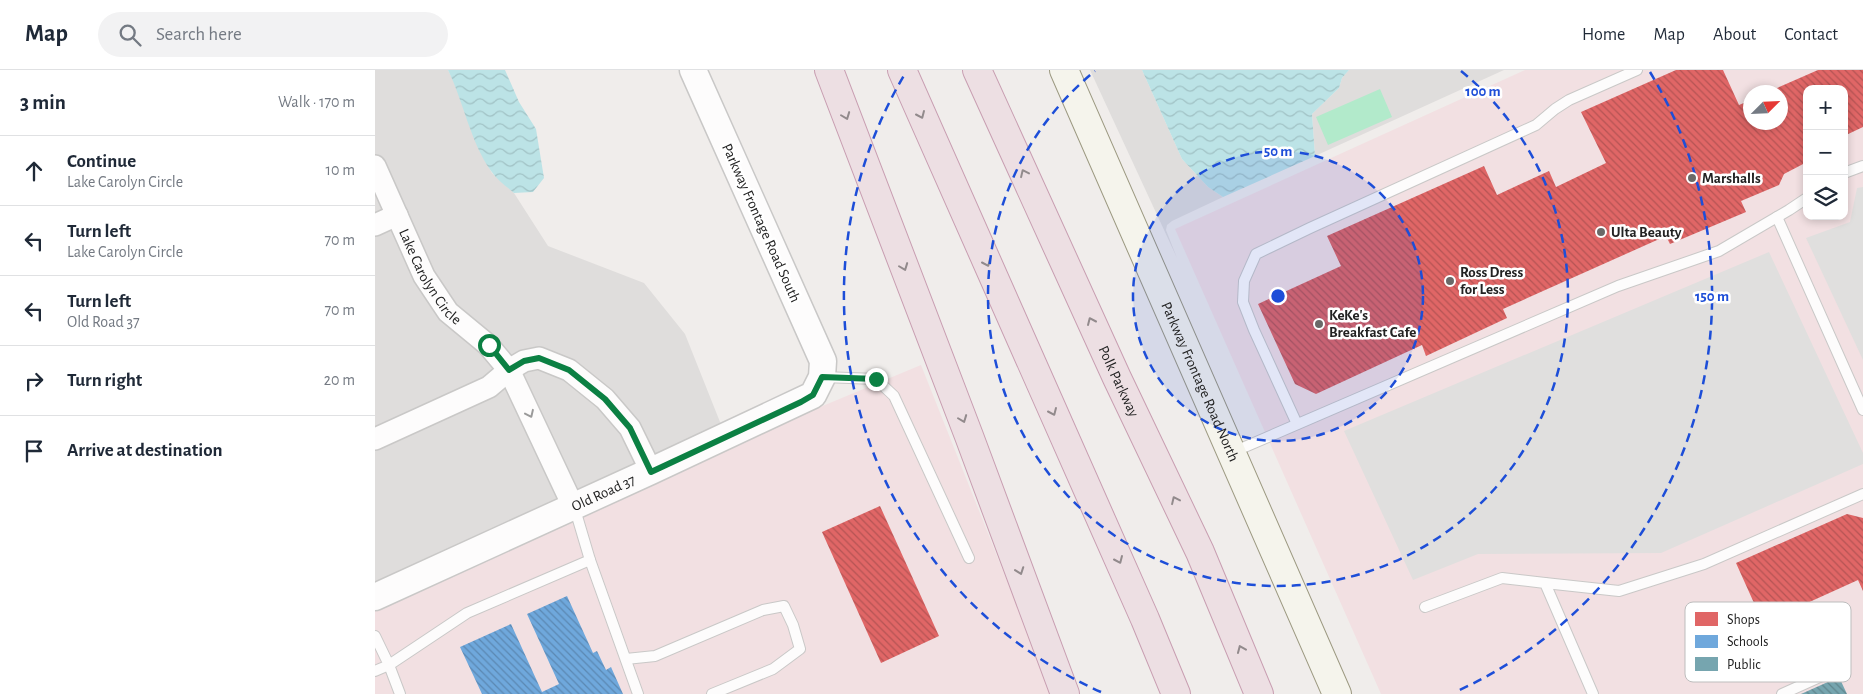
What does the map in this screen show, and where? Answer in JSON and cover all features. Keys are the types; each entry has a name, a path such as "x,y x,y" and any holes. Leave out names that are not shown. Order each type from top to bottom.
{"highway":[{"path":"829,70 1065,694"},
{"path":"901,70 1145,619 1176,694"},
{"name":"Polk Parkway","path":"977,70 1117,378 1199,552 1259,694"}],"main road":[{"name":"Parkway Frontage Road North","path":"1064,70 1337,694"}],"street":[{"name":"Parkway Frontage Road South","path":"693,70 823,361 822,377"},
{"name":"Lake Carolyn Circle","path":"375,166 424,276 448,312 489,345 509,370 573,506"},
{"path":"375,225 397,215"},
{"path":"375,440 489,387 509,370 524,361 539,358 569,370 605,399 630,428 651,472"},
{"name":"Old Road 37","path":"375,597 801,402 813,395 822,377"}],"lane":[{"path":"1297,424 1243,302 1244,280 1256,254 1536,125 1569,100 1637,70"},
{"path":"1848,172 1863,166"},
{"path":"1231,453 1617,286 1719,251 1803,201"},
{"path":"1777,217 1863,410"},
{"path":"822,377 876,379 894,396 969,558"},
{"path":"1425,607 1502,578 1619,591 1704,564 1863,494"},
{"path":"573,506 590,560 638,694"},
{"path":"375,671 389,665 467,613 590,560"},
{"path":"1545,583 1593,694"},
{"path":"626,659 655,656 763,610 784,606 800,649 773,669 712,694"},
{"path":"375,636 400,694"},
{"path":"1782,694 1809,682"}],"shaded area":[{"path":"375,70 448,70 458,90 484,159 492,173 514,193 548,246 644,283 685,334 722,427 375,586"},
{"path":"1090,70 1142,70 1182,159 1208,187 1223,197 1167,225 1166,230 1177,258"},
{"path":"1349,70 1504,70 1315,156 1312,114 1339,88 1342,78"},
{"path":"1525,70 1863,70 1863,694 1381,694 1175,229"},
{"path":"1863,187 1863,360 1806,238 1850,222 1857,188"},
{"path":"1769,252 1863,453 1863,464 1661,553 1478,554 1413,580 1344,431"},
{"path":"921,365 1046,679 1049,694 375,694 375,608 765,430"}],"green space":[{"path":"1380,89 1392,117 1328,145 1316,117"}],"water":[{"path":"448,70 505,70 519,102 536,129 544,178 533,192 514,193 491,171 472,135"},
{"path":"1142,70 1349,70 1342,78 1339,88 1312,114 1315,156 1223,197 1208,187 1182,159"}],"building: Shops":[{"path":"1676,70 1723,70 1739,105 1743,103 1743,130 1788,130 1788,85 1784,85 1818,70 1863,70 1863,127 1848,134 1848,85 1803,85 1803,164 1784,174 1779,185 1741,201 1746,212 1670,244 1666,236 1503,309 1507,318 1426,356 1422,345 1316,394 1295,384 1258,304 1341,266 1327,236 1484,166 1497,195 1549,171 1556,187 1606,163 1581,112"},
{"path":"880,506 939,636 881,663 822,532"},
{"path":"1847,514 1863,518 1863,591 1858,580 1809,602 1754,602 1736,563"}],"building: Schools":[{"path":"567,596 593,653 597,651 606,670 611,667 623,694 482,694 460,647 511,624 542,692 559,684 527,614"}],"building: Public":[{"path":"1828,682 1841,682 1847,694 1801,694"}],"place":[{"name":"Marshalls","path":"1692,178"},
{"name":"Ulta Beauty","path":"1601,232"},
{"name":"Ross Dress for Less","path":"1450,281"},
{"name":"KeKe's Breakfast Cafe","path":"1319,324"}],"route":[{"path":"489,345 509,370 524,361 539,358 569,370 605,399 630,428 651,472 801,402 813,395 822,377 876,379"}]}
